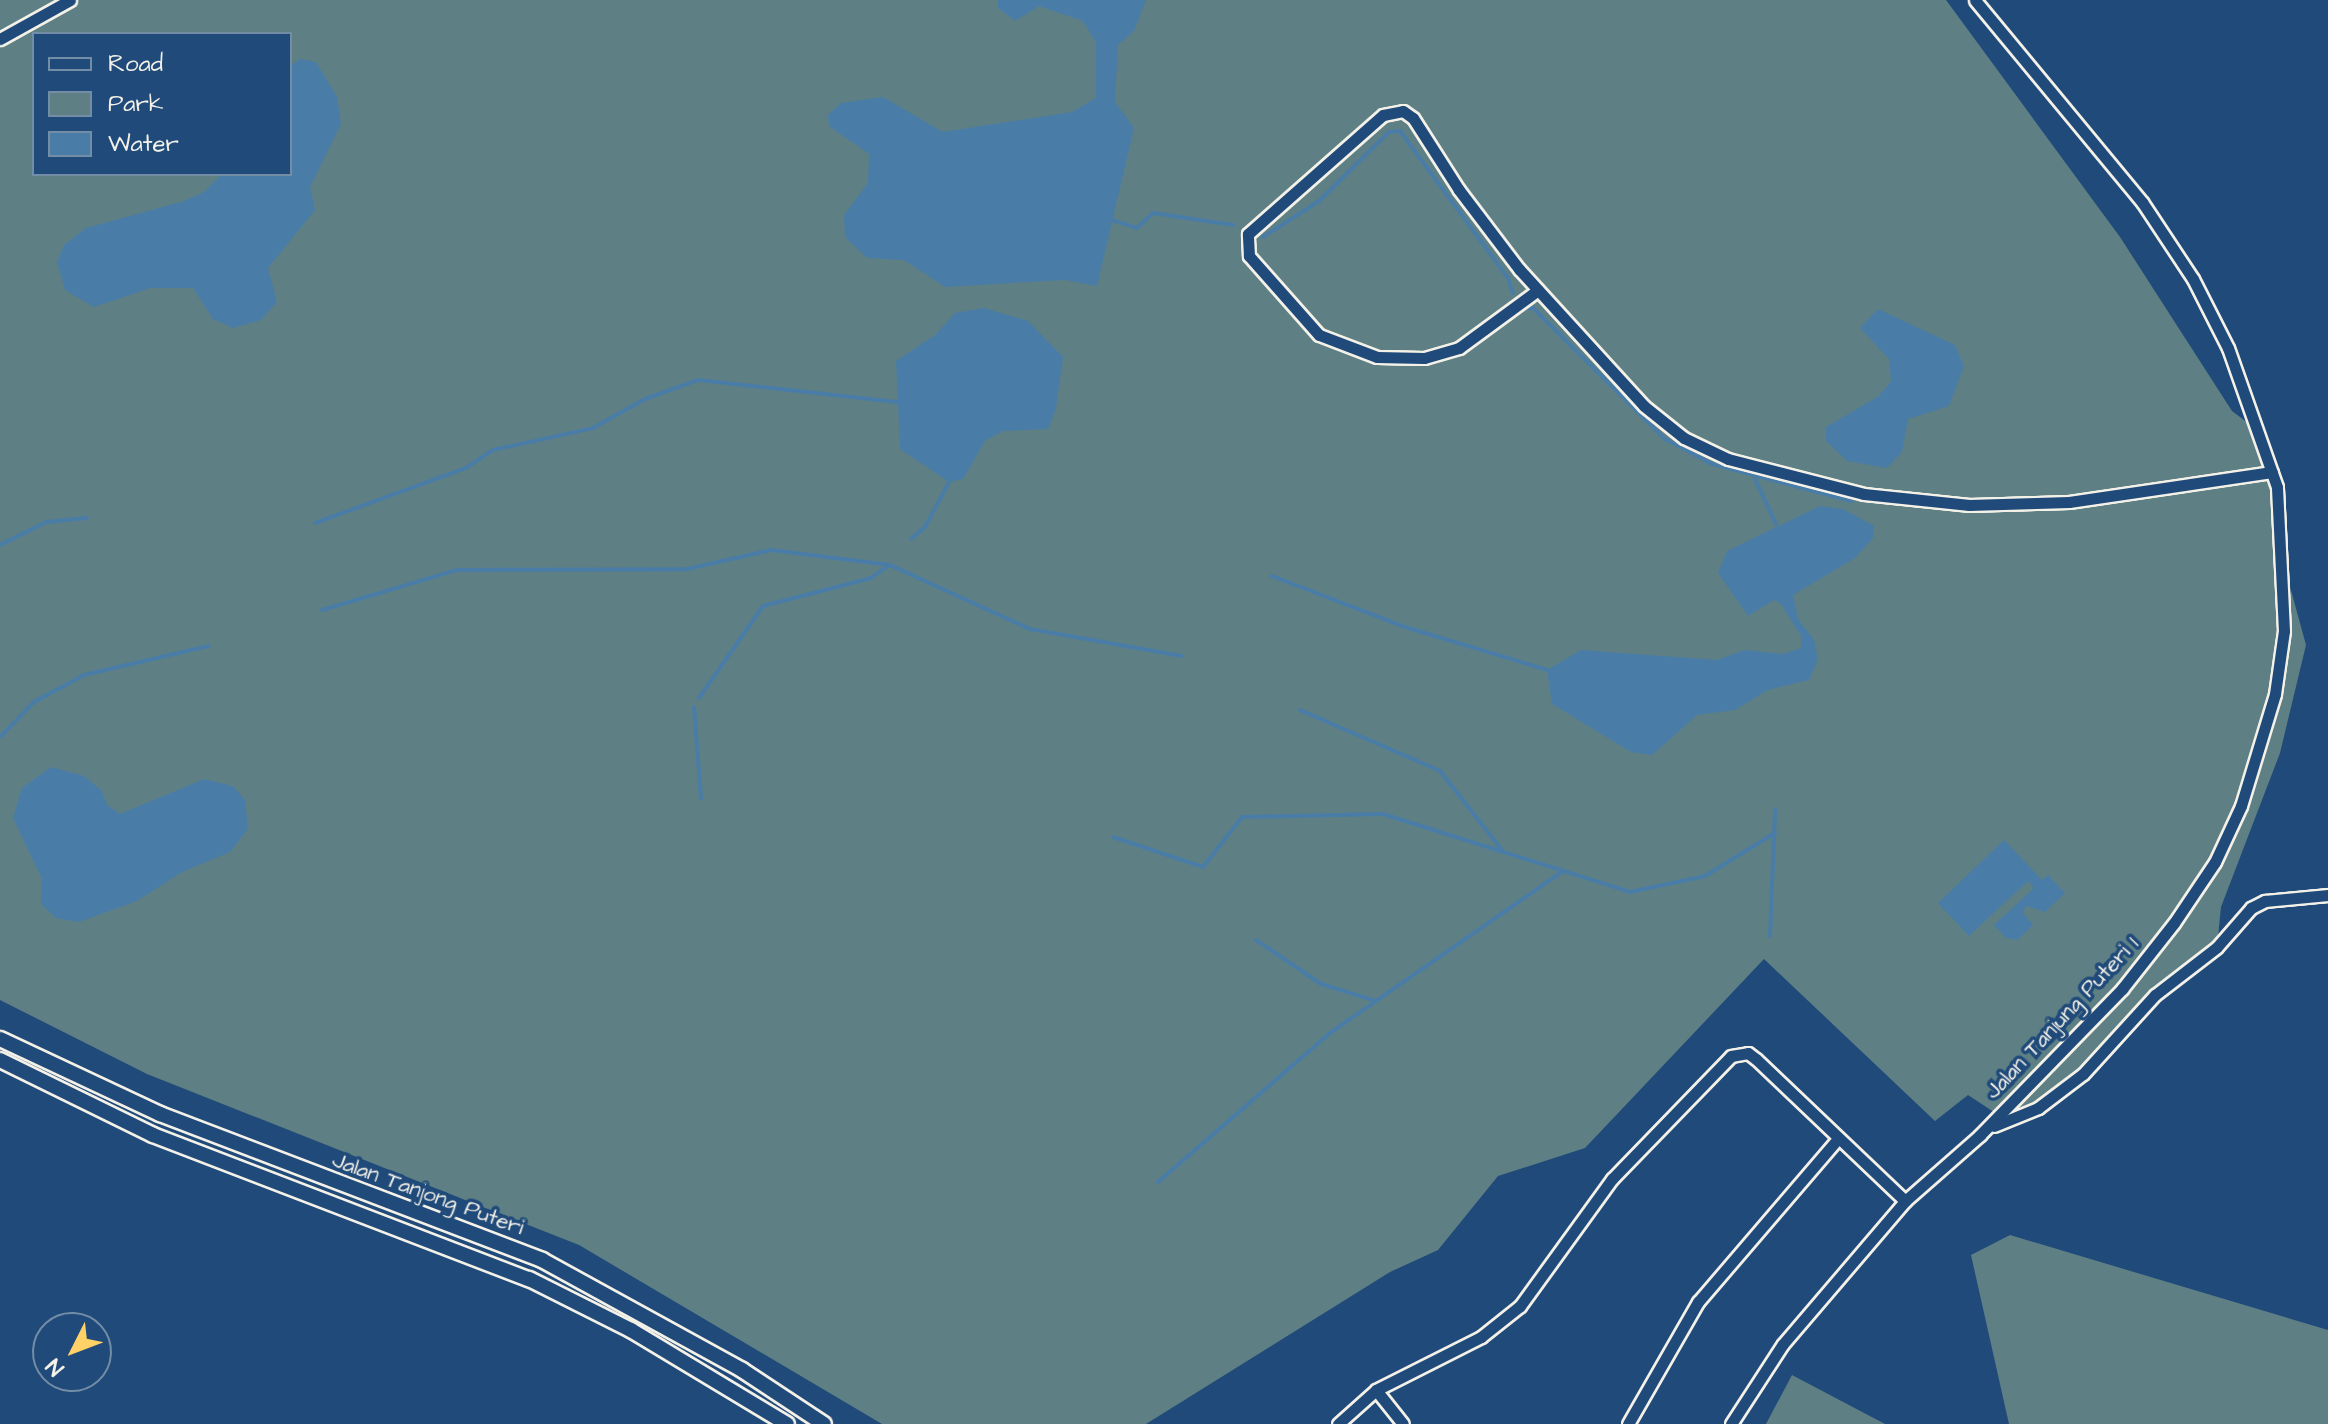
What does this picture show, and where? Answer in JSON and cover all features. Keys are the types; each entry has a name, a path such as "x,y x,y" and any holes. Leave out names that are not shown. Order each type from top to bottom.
{"street":[{"path":"0,39 70,0"},
{"name":"Jalan Tanjung Puteri 1","path":"1731,1424 1783,1344 1905,1201 1980,1135 2122,989 2166,934 2215,862 2241,806 2271,716 2284,631 2272,472 2228,348 2193,279 2142,202 1975,0"},
{"path":"1538,290 1459,348 1424,358 1377,357 1319,335 1249,256 1248,234 1383,115 1403,111 1413,118 1459,190 1538,290 1644,406 1684,438 1728,459 1864,494 1969,505 2069,502 2272,472"},
{"path":"1980,1135 2038,1108 2083,1074 2155,995 2217,947 2251,908 2265,901 2328,895"},
{"name":"Jalan Tanjong Puteri","path":"0,1039 81,1080 542,1260 742,1370 824,1424"},
{"path":"1338,1424 1376,1390 1481,1337 1520,1306 1612,1179 1731,1056 1748,1053 1756,1059 1837,1140 1905,1201"},
{"name":"Jalan Tanjong Puteri","path":"0,1060 73,1100 153,1135 503,1267 631,1330 787,1424"},
{"path":"73,1100 81,1080"},
{"path":"1628,1424 1698,1302 1837,1140"},
{"path":"1376,1390 1403,1424"}],"green space":[{"path":"0,0 1946,0 2120,237 2232,411 2260,432 2277,487 2280,550 2306,645 2280,753 2221,907 2217,947 2180,972 2083,1074 2038,1108 2006,1120 1968,1095 1935,1121 1764,959 1585,1148 1498,1176 1438,1250 1390,1272 1146,1424 882,1424 579,1245 147,1074 0,1000"},
{"path":"2010,1235 2328,1330 2328,1424 2009,1424 1971,1255"},
{"path":"1792,1375 1885,1424 1766,1424"}],"water":[{"path":"998,0 1146,0 1134,31 1118,45 1115,102 1134,128 1097,286 1065,280 945,287 904,260 867,258 845,237 844,215 868,183 869,154 829,126 828,115 841,103 883,97 943,132 1072,112 1096,98 1096,43 1083,21 1039,6 1015,21 998,8"},
{"path":"300,59 316,62 337,97 341,124 310,187 315,210 268,268 277,302 261,320 233,328 213,319 193,288 151,288 94,307 65,290 57,262 64,245 86,228 184,201 204,192 220,176 292,176 292,65"},
{"path":"984,308 1028,321 1063,357 1056,408 1048,429 1003,431 985,441 963,479 949,482 900,449 896,361 935,335 955,313"},
{"path":"1878,309 1955,345 1964,366 1949,406 1908,419 1902,452 1887,468 1847,461 1826,441 1826,427 1879,396 1891,381 1889,359 1860,328"},
{"path":"1820,506 1843,509 1874,526 1873,538 1855,558 1793,595 1798,619 1814,640 1818,659 1809,680 1768,690 1735,710 1697,715 1652,755 1631,752 1552,704 1547,670 1581,650 1717,660 1744,650 1783,654 1801,648 1801,636 1781,604 1774,600 1748,616 1718,573 1727,551"},
{"path":"51,767 84,776 102,791 107,805 120,814 204,779 233,786 245,800 248,829 230,852 182,872 137,901 79,922 56,918 41,904 42,879 13,818 22,788"},
{"path":"2004,840 2042,880 2048,875 2065,893 2045,912 2027,906 2022,912 2033,925 2017,940 2006,938 1994,925 2034,888 2028,881 1969,936 1938,903"}],"waterway":[{"path":"1263,237 1319,201 1389,132 1400,131 1508,278 1513,293"},
{"path":"1109,219 1137,228 1153,213 1233,225"},
{"path":"1527,308 1533,308 1665,439 1712,464 1851,501"},
{"path":"315,523 466,468 493,450 593,428 645,399 698,380 897,402"},
{"path":"1755,479 1776,524"},
{"path":"911,539 925,527 949,482"},
{"path":"0,545 46,522 87,518"},
{"path":"322,610 457,570 687,569 771,550 890,565 1030,629 1182,656"},
{"path":"699,698 763,606 871,578 889,565"},
{"path":"1272,576 1405,627 1547,670"},
{"path":"0,737 34,702 84,675 209,646"},
{"path":"694,707 701,799"},
{"path":"1300,710 1440,771 1502,850"},
{"path":"1770,936 1775,809"},
{"path":"1113,837 1203,867 1242,817 1383,814 1630,892 1705,876 1775,833"},
{"path":"1158,1182 1330,1033 1563,871"},
{"path":"1256,940 1321,984 1376,1001"}]}
